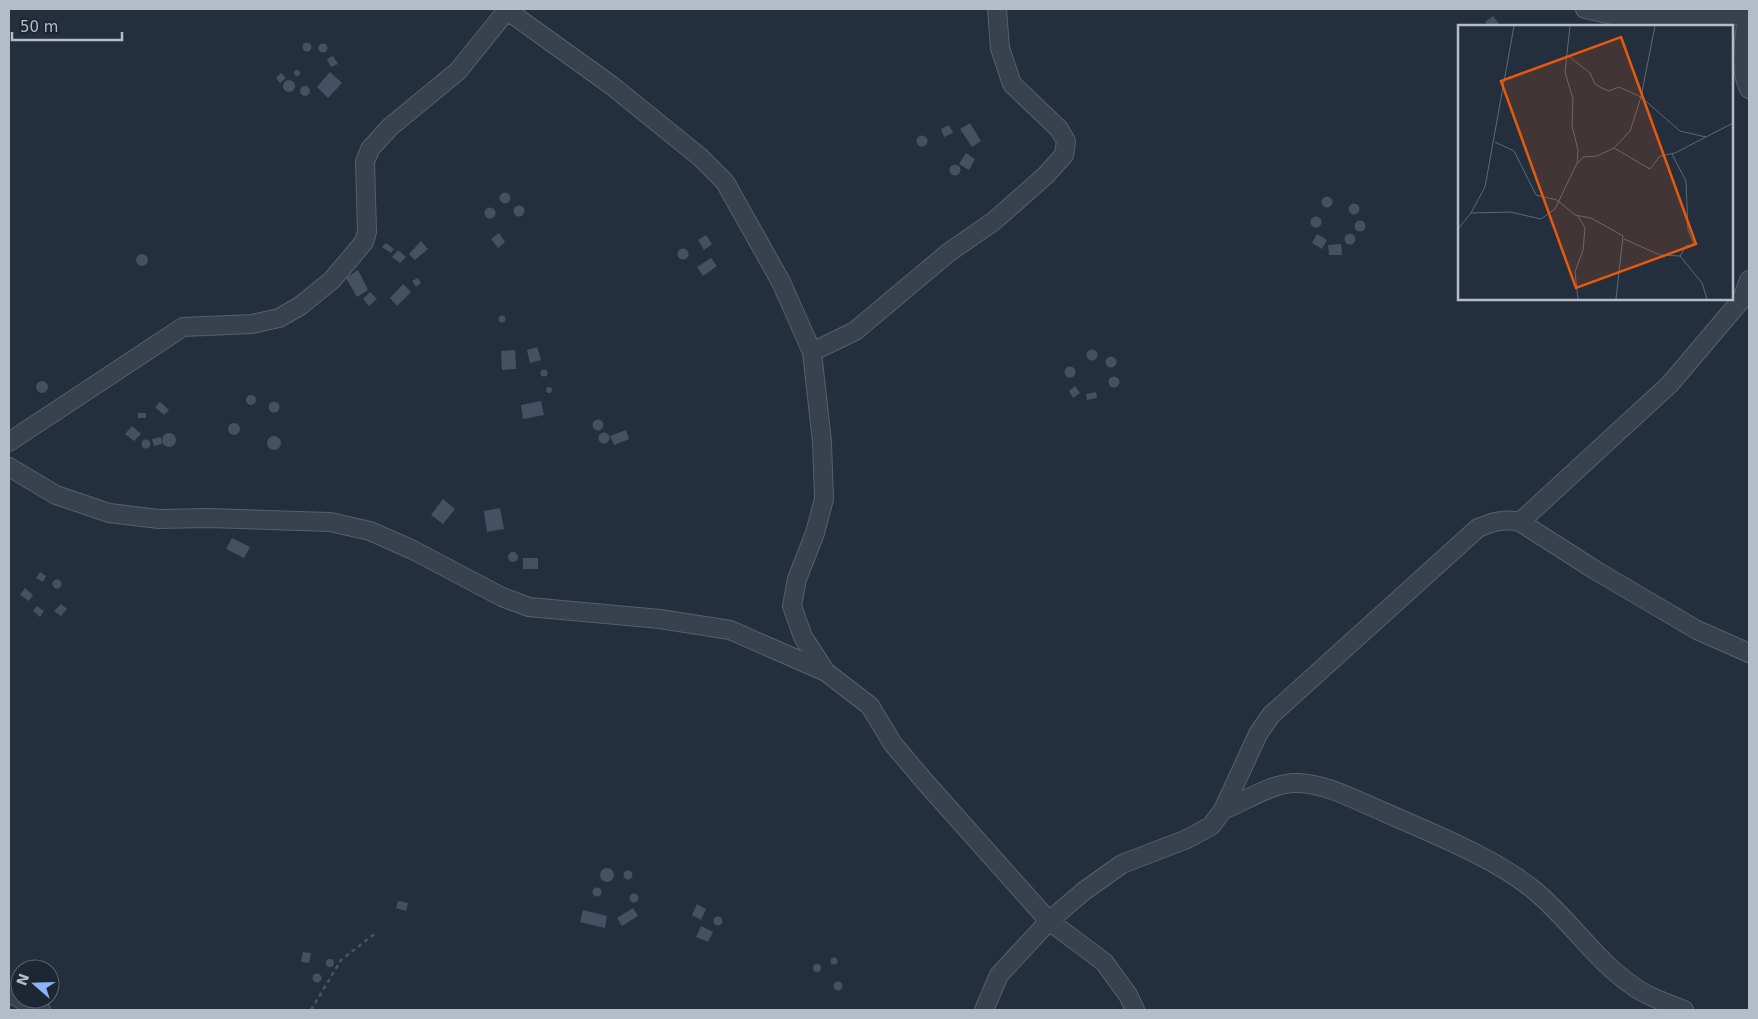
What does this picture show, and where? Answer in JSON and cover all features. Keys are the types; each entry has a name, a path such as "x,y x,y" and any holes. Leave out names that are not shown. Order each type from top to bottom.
{"street":[{"path":"9,442 183,327 252,324 279,318 300,306 332,280 364,242 367,232 365,162 370,148 390,127 458,72 506,9 611,85 700,157 725,182 781,282 812,352 822,442 824,500 815,533 797,579 792,606 803,637 826,672"},
{"path":"812,352 855,331 948,253 994,221 1046,175 1064,155 1066,141 1059,129 1012,84 1000,48 997,9"},
{"path":"1585,9 1631,19 1747,15 1744,64 1746,82 1749,89"},
{"path":"1520,522 1670,384 1742,299 1749,280"},
{"path":"9,467 56,494 109,513 159,519 208,518 330,522 370,531 413,550 487,589 529,607 660,619 730,630 826,672 870,706 893,744 1049,921 1104,962 1128,995 1135,1010"},
{"path":"984,1010 999,975 1049,921 1084,890 1122,864 1187,839 1211,826 1223,810 1258,734 1271,714 1478,528 1494,521 1510,520 1520,522 1595,570 1697,630 1749,652"},
{"path":"1223,810 1278,786 1297,783 1330,790 1415,826 1495,864 1534,889 1566,919 1597,956 1633,987 1684,1010"},
{"path":"9,993 41,1010"}],"path":[{"path":"311,1010 341,960 378,932"}],"building":[{"path":"1493,16 1500,25 1487,25 1485,22"},
{"path":"307,42 312,47 307,52 302,47"},
{"path":"323,44 327,48 323,52 319,48"},
{"path":"333,56 338,64 331,67 327,59"},
{"path":"297,70 300,73 297,76 294,73"},
{"path":"330,72 342,83 328,98 317,87"},
{"path":"281,73 286,78 280,83 276,78"},
{"path":"287,80 291,80 295,86 291,92 287,92 283,88 283,84"},
{"path":"303,86 307,86 310,91 309,95 303,96 300,93 300,89"},
{"path":"970,123 981,141 972,147 960,129"},
{"path":"949,125 953,133 944,137 941,129"},
{"path":"922,135 928,141 922,147 916,141"},
{"path":"966,153 975,159 969,170 959,164"},
{"path":"955,164 961,170 955,176 949,170"},
{"path":"505,192 511,198 505,204 499,198"},
{"path":"1327,196 1333,202 1327,208 1321,202"},
{"path":"1354,203 1360,209 1354,215 1348,209"},
{"path":"519,205 525,211 519,217 513,211"},
{"path":"490,207 496,213 490,219 484,213"},
{"path":"1316,216 1322,222 1316,228 1310,222"},
{"path":"1360,220 1366,226 1360,232 1354,226"},
{"path":"499,233 505,242 498,248 491,239"},
{"path":"1350,233 1356,239 1350,245 1344,239"},
{"path":"1317,234 1327,240 1322,249 1312,243"},
{"path":"706,235 712,244 704,250 698,240"},
{"path":"421,241 428,249 415,260 409,254"},
{"path":"386,243 394,249 391,253 382,247"},
{"path":"1341,244 1342,255 1329,255 1328,245"},
{"path":"683,248 689,254 683,260 677,254"},
{"path":"398,250 406,257 400,263 392,257"},
{"path":"140,254 144,254 148,260 144,266 140,266 136,262 136,258"},
{"path":"711,258 717,266 703,276 697,267"},
{"path":"358,270 368,290 357,297 346,278"},
{"path":"418,278 421,283 416,287 412,281"},
{"path":"403,284 411,292 397,306 390,298"},
{"path":"370,292 377,299 369,306 363,299"},
{"path":"502,316 505,319 502,322 499,319"},
{"path":"537,347 541,360 530,363 527,350"},
{"path":"1092,349 1098,355 1092,361 1086,355"},
{"path":"515,350 516,369 502,370 501,351"},
{"path":"1111,356 1117,362 1111,368 1105,362"},
{"path":"1070,366 1076,372 1070,378 1064,372"},
{"path":"544,369 548,373 544,377 540,373"},
{"path":"1114,376 1120,382 1114,388 1108,382"},
{"path":"40,381 44,381 48,387 44,393 40,393 36,389 36,385"},
{"path":"1075,386 1080,393 1073,398 1069,391"},
{"path":"549,387 552,390 549,393 546,390"},
{"path":"1096,392 1097,398 1087,400 1086,394"},
{"path":"249,395 253,395 256,400 255,404 249,405 246,402 246,398"},
{"path":"274,401 280,407 274,413 268,407"},
{"path":"541,401 544,415 523,419 521,405"},
{"path":"160,402 169,410 164,415 155,407"},
{"path":"138,413 146,413 146,418 138,418"},
{"path":"598,419 604,425 598,431 592,425"},
{"path":"232,423 236,423 240,429 236,435 232,435 228,431 228,427"},
{"path":"132,426 141,434 134,441 125,434"},
{"path":"626,430 629,439 614,445 610,436"},
{"path":"604,432 610,438 604,444 598,438"},
{"path":"169,433 174,435 176,440 174,445 169,447 164,445 162,440 164,435"},
{"path":"274,436 279,438 281,443 279,448 274,450 269,448 267,443 269,438"},
{"path":"161,437 162,444 154,446 152,439"},
{"path":"146,439 151,444 146,449 141,444"},
{"path":"443,499 455,509 443,524 431,515"},
{"path":"500,508 504,529 487,532 484,511"},
{"path":"232,538 250,547 244,558 226,549"},
{"path":"513,552 518,557 513,562 508,557"},
{"path":"523,558 538,558 538,569 523,569"},
{"path":"40,572 46,576 43,582 36,578"},
{"path":"57,579 62,584 57,589 52,584"},
{"path":"25,588 33,595 29,601 20,595"},
{"path":"61,604 67,609 61,616 54,611"},
{"path":"37,606 44,611 40,617 33,611"},
{"path":"604,868 610,868 614,875 610,882 604,882 600,878 600,872"},
{"path":"628,871 632,875 628,879 624,875"},
{"path":"597,888 601,892 597,896 593,892"},
{"path":"634,893 639,898 634,903 629,898"},
{"path":"398,901 408,903 406,911 396,908"},
{"path":"697,904 706,909 701,920 692,915"},
{"path":"633,908 638,916 622,926 617,918"},
{"path":"583,910 607,916 605,928 580,922"},
{"path":"718,916 723,921 718,926 713,921"},
{"path":"701,926 713,932 708,942 696,937"},
{"path":"303,952 311,953 309,963 301,962"},
{"path":"834,957 838,961 834,965 830,961"},
{"path":"330,959 334,963 330,967 326,963"},
{"path":"817,964 821,968 817,972 813,968"},
{"path":"317,973 322,978 317,983 312,978"},
{"path":"838,982 842,986 838,990 834,986"}]}
